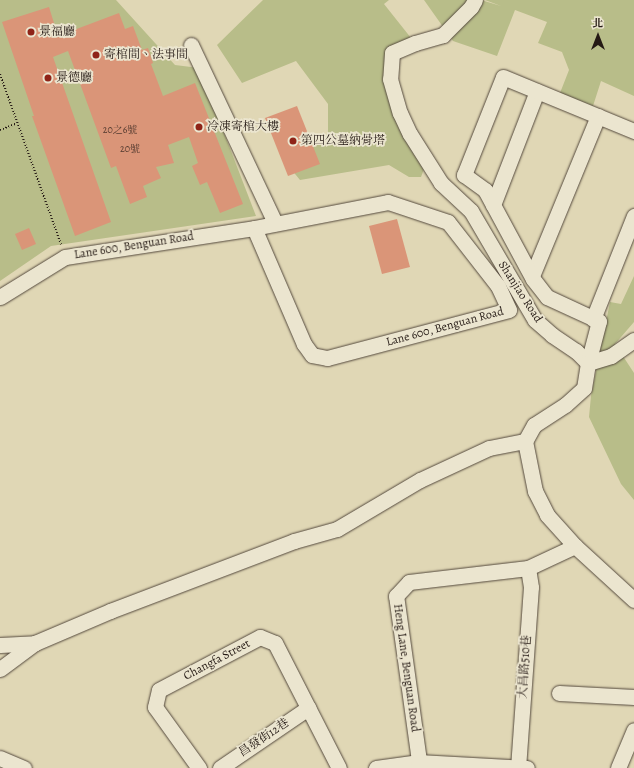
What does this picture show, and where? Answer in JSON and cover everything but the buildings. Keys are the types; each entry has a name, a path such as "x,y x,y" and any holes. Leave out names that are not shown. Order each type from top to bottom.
{"street":[{"name":"Shanjiao Road","path":"475,0 471,7 443,35 415,43 392,53 390,78 400,113 410,134 441,183 470,211 535,320 552,335 576,351 588,364"},
{"path":"191,45 275,223"},
{"path":"634,130 503,77 464,175 485,190 532,276 547,297 599,321 588,364 584,388 565,405 534,425 525,441 535,491 547,515 575,546 634,600"},
{"path":"493,204 537,91"},
{"path":"532,276 598,116"},
{"name":"Lane 600, Benguan Road","path":"0,297 66,257 254,228 388,202 448,222 498,286 509,310 327,358 312,355 304,344 254,228"},
{"path":"593,319 634,216"},
{"path":"588,364 611,356 634,340"},
{"path":"0,669 35,644 110,611 286,544 337,529 427,477 489,448 525,441"},
{"name":"Heng Lane, Benguan Road","path":"419,765 396,596 409,582 528,568 575,546"},
{"name":"大昌路510巷","path":"521,767 531,587 528,568"},
{"name":"Changfa Street","path":"199,768 155,707 159,690 260,637 275,643 339,768"},
{"path":"0,645 35,644"},
{"path":"559,693 634,697"},
{"name":"昌發街12巷","path":"220,768 308,708"},
{"path":"618,768 634,730"},
{"path":"0,758 24,768"},
{"path":"376,768 419,765 521,767"}],"path":[{"path":"0,74 66,257"},
{"path":"0,130 17,123"}],"green space":[{"path":"0,0 116,0 175,65 199,68 256,216 51,246 0,281"},
{"path":"263,0 389,0 384,4 411,38 386,52 424,169 421,177 409,177 389,165 300,180 291,169 328,133 328,104 296,61 242,83 217,45"},
{"path":"424,0 481,0 501,6 485,0 634,0 634,96 601,81 593,106 560,93 569,70 562,52 538,43 547,22 515,10 497,56 453,41"},
{"path":"634,276 634,322 615,344 634,373 634,500 621,484 589,417 591,396 610,302 621,304"}],"place":[{"name":"景福廳","path":"31,32"},
{"name":"寄棺間、法事間","path":"96,55"},
{"name":"景德廳","path":"48,78"},
{"name":"冷凍寄棺大樓","path":"199,127"},
{"name":"第四公墓納骨塔","path":"293,141"}]}
